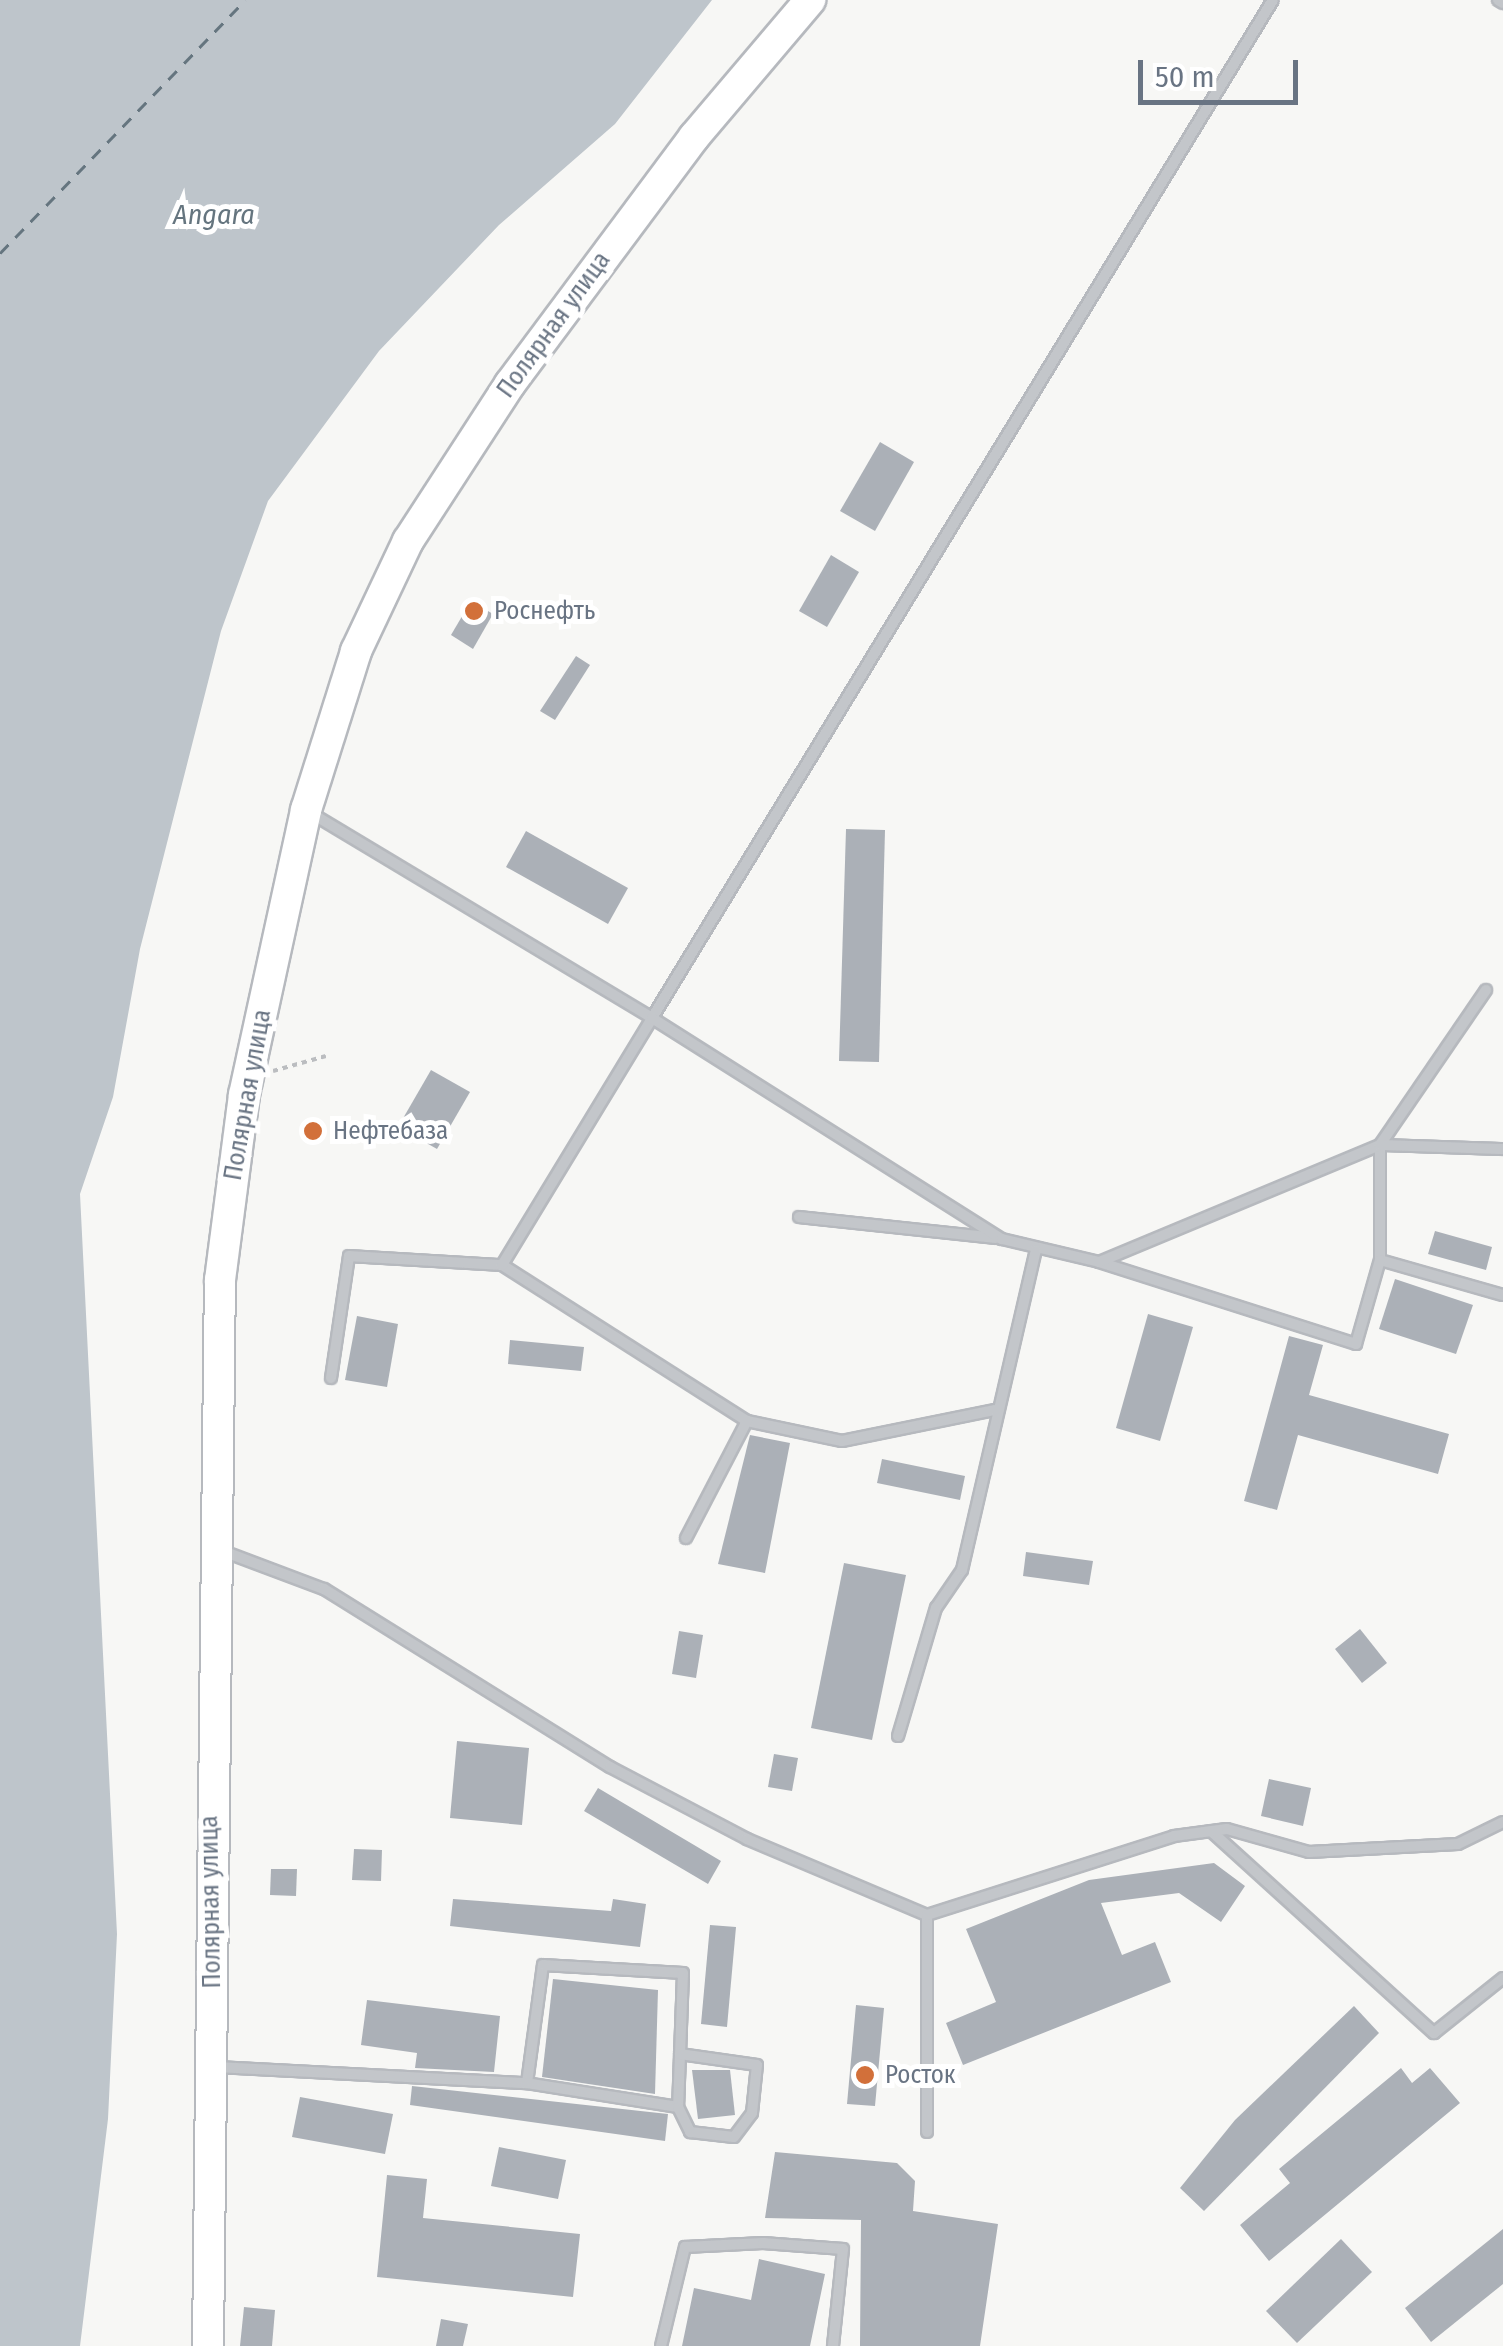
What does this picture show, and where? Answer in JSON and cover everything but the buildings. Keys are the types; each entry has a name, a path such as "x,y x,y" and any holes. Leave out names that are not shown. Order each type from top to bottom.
{"main road":[{"name":"Полярная улица","path":"208,2346 210,1546 220,1280 244,1095 306,810 370,613 418,525 694,137 810,0"}],"lane":[{"path":"502,1265 1268,1"},
{"path":"306,810 652,1018 1002,1239"},
{"path":"800,1217 1002,1239 1099,1262 1356,1344 1380,1260 1380,1145 1486,990"},
{"path":"1099,1262 1380,1145 1503,1149"},
{"path":"898,1736 936,1608 962,1570 994,1410 1036,1250"},
{"path":"331,1378 350,1256 502,1265 748,1422 842,1441 994,1410"},
{"path":"1380,1260 1503,1295"},
{"path":"686,1538 748,1422"},
{"path":"210,1546 324,1589 610,1767 747,1839 927,1915 1211,1831 1309,1852 1458,1844 1503,1822"},
{"path":"1211,1831 1434,2033 1503,1978"},
{"path":"927,1915 927,2132"},
{"path":"527,2083 543,1965 683,1973 678,2107 690,2132 734,2137 752,2113 757,2065 680,2054"},
{"path":"211,2067 527,2083 678,2107"},
{"path":"661,2346 685,2247 763,2243 843,2249 833,2346"}],"path":[{"path":"268,1072 326,1056"}],"water":[{"name":"Angara","path":"0,0 712,0 615,124 499,225 379,351 268,501 221,631 140,949 113,1097 80,1194 117,1934 108,2119 80,2346 0,2346"}],"ferry route":[{"path":"0,253 245,0"}],"place":[{"name":"Роснефть","path":"474,611"},
{"name":"Нефтебаза","path":"313,1131"},
{"name":"Росток","path":"865,2075"}]}
